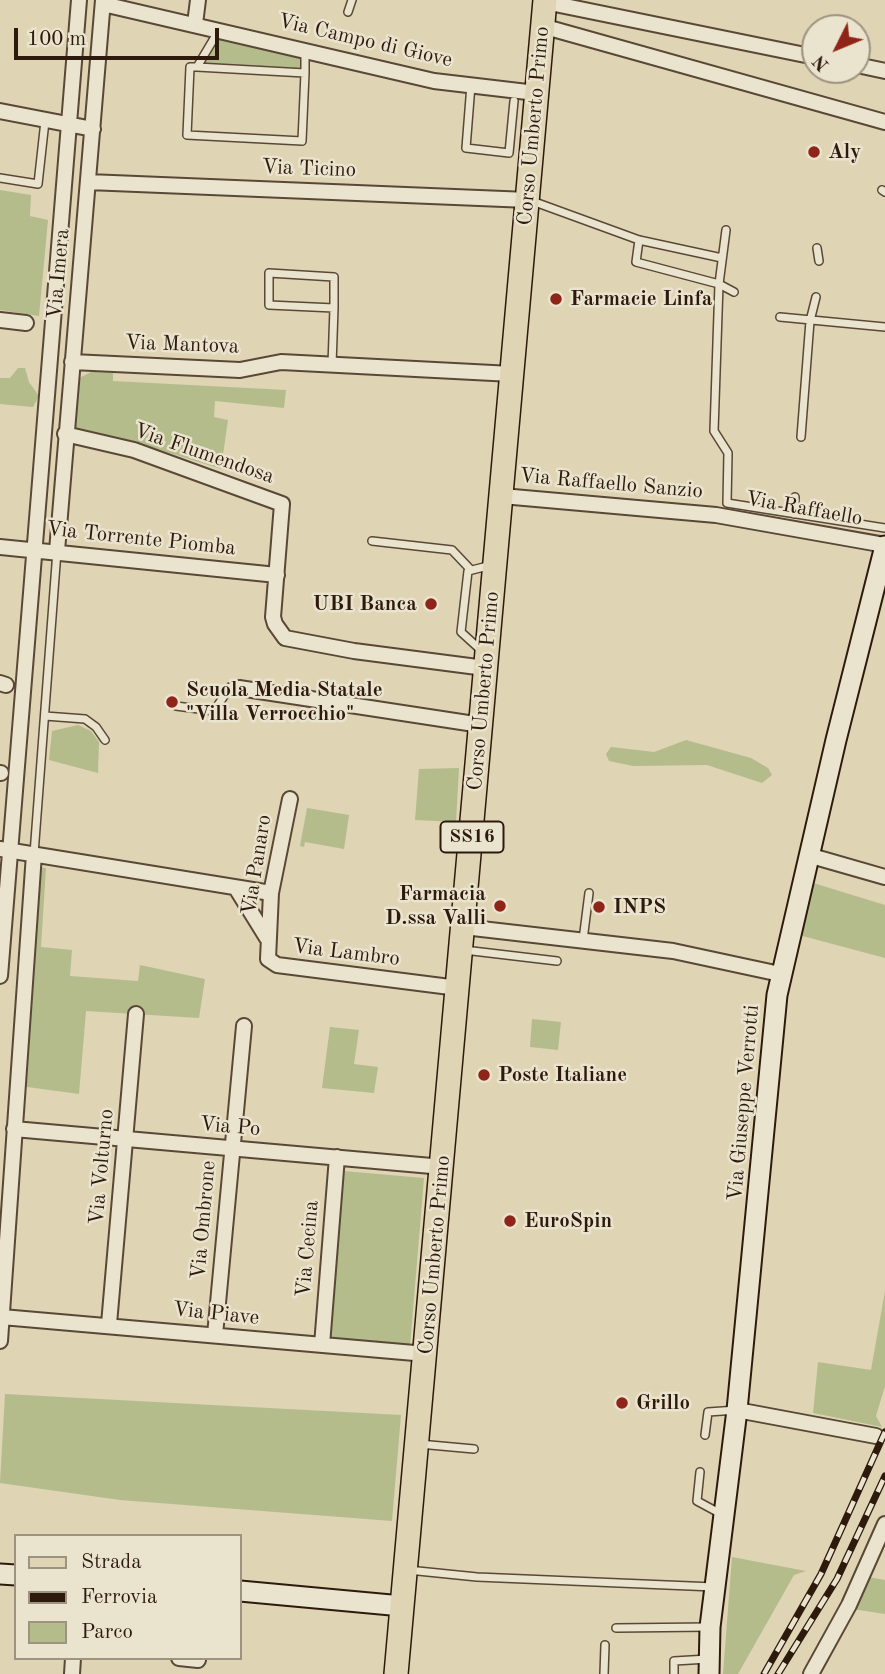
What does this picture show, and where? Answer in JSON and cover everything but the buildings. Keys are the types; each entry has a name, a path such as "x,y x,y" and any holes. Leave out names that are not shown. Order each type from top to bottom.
{"main road":[{"name":"Corso Umberto Primo","path":"396,1674 419,1444 528,200 523,120 536,93 545,1"}],"street":[{"path":"0,976 4,850 33,550 79,0"},
{"path":"195,24 198,0"},
{"path":"545,1 801,54"},
{"name":"Via Campo di Giove","path":"103,2 434,81 536,93"},
{"name":"Via Imera","path":"57,551 103,2"},
{"path":"542,26 885,122"},
{"path":"0,111 93,129"},
{"name":"Via Ticino","path":"88,182 528,200"},
{"path":"0,320 26,323"},
{"name":"Via Mantova","path":"72,362 240,370 281,362 512,374"},
{"name":"Via Flumendosa","path":"65,435 134,450 282,504 274,617 275,624 285,638 354,651 486,661"},
{"name":"Via Raffaello Sanzio","path":"502,496 716,515"},
{"name":"Via Raffaello","path":"716,515 884,554"},
{"name":"Via Torrente Piomba","path":"0,547 277,575"},
{"name":"Via Giuseppe Verrotti","path":"709,1667 710,1627 737,1410 780,974 884,554"},
{"path":"239,688 481,725"},
{"name":"Via Panaro","path":"267,938 271,894 290,799"},
{"path":"4,850 271,894"},
{"path":"0,1341 34,854"},
{"path":"808,855 885,877"},
{"name":"Via Lambro","path":"236,888 267,938 268,959 277,965 458,988"},
{"path":"463,938 583,940 673,951 780,974"},
{"name":"Via Volturno","path":"109,1324 136,1014"},
{"name":"Via Ombrone","path":"215,1335 244,1026"},
{"name":"Via Po","path":"14,1129 443,1167"},
{"name":"Via Cecina","path":"321,1345 337,1157"},
{"name":"Via Piave","path":"2,1317 109,1324 426,1354"},
{"path":"737,1410 876,1436"},
{"path":"811,1674 849,1605 885,1524"},
{"path":"242,1591 402,1606"}],"lane":[{"path":"348,12 352,0"},
{"path":"197,67 219,30"},
{"path":"305,50 305,73 302,141 187,135 190,67 305,73"},
{"path":"471,85 466,148 509,153 523,120 513,102"},
{"path":"0,178 38,184 45,121"},
{"path":"528,200 639,240 722,258"},
{"path":"726,230 719,284 713,431 728,453 727,503 885,528"},
{"path":"639,240 636,262 719,284 734,292"},
{"path":"817,248 820,261"},
{"path":"332,365 334,308 334,277 270,273 269,305 334,308"},
{"path":"801,438 810,321 816,297"},
{"path":"780,317 885,327"},
{"path":"794,514 795,498"},
{"path":"372,541 452,550 470,569"},
{"path":"34,854 57,551"},
{"path":"470,569 496,565"},
{"path":"470,569 461,632 486,661"},
{"path":"176,706 214,711 230,687 239,688"},
{"path":"45,716 85,719 96,727 105,740"},
{"path":"583,940 589,893"},
{"path":"463,938 557,961"},
{"path":"705,1435 708,1412 737,1410"},
{"path":"419,1444 474,1449"},
{"path":"700,1472 696,1501 723,1516"},
{"path":"406,1569 477,1577 715,1587"},
{"path":"616,1628 710,1627"},
{"path":"604,1674 605,1645"},
{"path":"674,1674 674,1661 709,1667"}],"green space":[{"path":"222,35 303,55 302,69 203,63"},
{"path":"0,190 31,195 30,216 48,220 39,316 0,310"},
{"path":"18,368 25,368 29,382 39,396 33,407 0,404 0,378 10,378"},
{"path":"95,370 113,371 113,381 286,390 284,408 215,401 214,417 228,420 221,469 147,446 74,429 77,385 81,377"},
{"path":"78,725 91,731 99,742 98,773 49,760 52,731"},
{"path":"686,740 751,758 768,768 772,775 762,783 707,765 633,766 609,761 606,754 611,747 654,752"},
{"path":"459,768 456,822 415,820 419,769"},
{"path":"307,808 349,815 344,849 305,842 304,847 300,846"},
{"path":"37,867 46,868 41,947 72,950 70,976 138,981 140,965 205,979 199,1018 86,1011 79,1094 20,1086"},
{"path":"810,882 885,905 885,958 799,935"},
{"path":"532,1019 561,1022 558,1050 530,1047"},
{"path":"330,1027 359,1030 354,1064 378,1067 374,1093 322,1088"},
{"path":"344,1171 424,1178 410,1346 329,1340"},
{"path":"885,1291 885,1386 876,1416 882,1427 813,1413 818,1362 871,1370"},
{"path":"5,1394 401,1415 392,1521 120,1500 0,1483"},
{"path":"732,1557 806,1571 794,1575 738,1674 723,1674"},
{"path":"868,1577 885,1580 885,1614 852,1609"}],"railway":[{"path":"764,1674 821,1574 885,1432"},
{"path":"778,1674 837,1579 885,1476"}],"place":[{"name":"Aly","path":"814,152"},
{"name":"Farmacie Linfa","path":"556,299"},
{"name":"UBI Banca","path":"431,604"},
{"name":"Scuola Media Statale \"Villa Verrocchio\"","path":"172,702"},
{"name":"Farmacia D.ssa Valli","path":"500,906"},
{"name":"INPS","path":"599,907"},
{"name":"Poste Italiane","path":"484,1075"},
{"name":"EuroSpin","path":"510,1221"},
{"name":"Grillo","path":"622,1403"}]}
